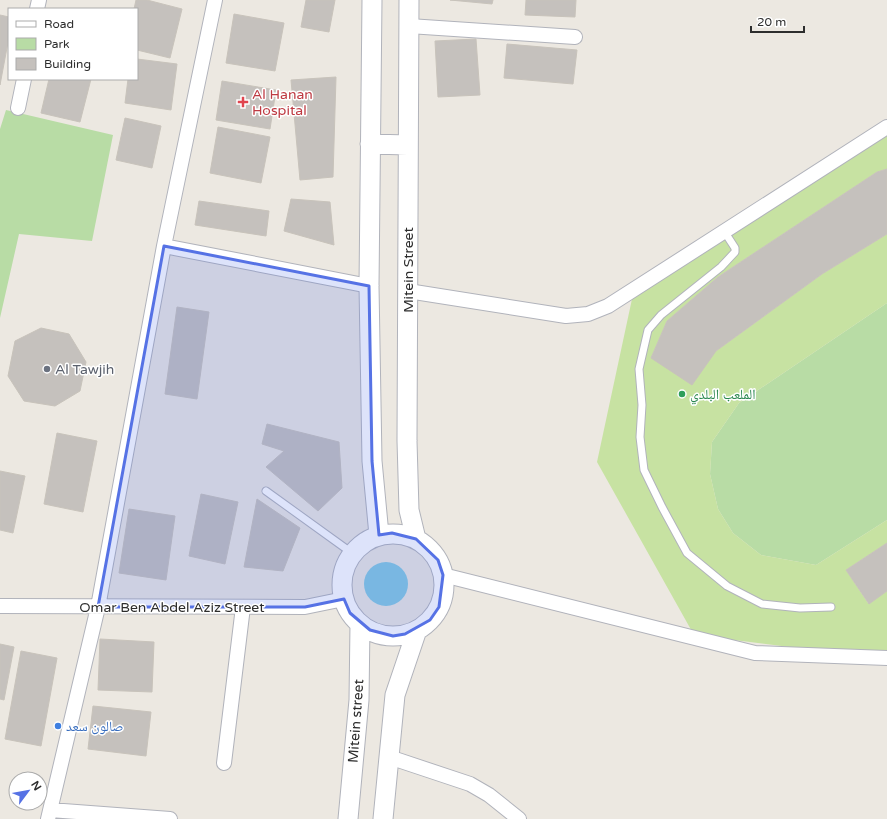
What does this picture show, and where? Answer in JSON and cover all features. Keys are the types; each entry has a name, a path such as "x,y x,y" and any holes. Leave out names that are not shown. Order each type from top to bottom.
{"street":[{"path":"170,819 49,814 98,607 164,246 215,0"},
{"path":"372,0 369,286 372,461 379,535"},
{"name":"Mitein Street","path":"409,0 407,440 409,510 416,539"},
{"path":"409,26 575,37"},
{"path":"18,108 24,80"},
{"path":"408,292 566,316 588,314 608,306 887,127"},
{"path":"370,144 408,145"},
{"path":"164,246 369,286"},
{"path":"392,533 416,539 428,548 438,560 443,575 443,591 439,607 430,620 417,630 405,634 393,636 370,630 360,624 350,613 344,600 342,583 345,567 352,553 365,542 379,535 392,533"},
{"path":"443,575 755,653 887,658"},
{"name":"Omar Ben Abdel Aziz Street","path":"0,606 305,607 344,600"},
{"path":"224,763 243,607"},
{"name":"Mitein street","path":"348,819 359,700 360,624"},
{"path":"383,819 395,695 417,630"},
{"path":"389,757 470,784 489,796 519,819"}],"lane":[{"path":"724,232 735,248 735,252 732,256 721,267 661,315 648,330 639,369 642,405 640,437 644,470 687,553 727,586 762,604 800,608 831,607"},
{"path":"266,492 352,553"}],"highlighted area":[{"path":"164,246 369,286 372,461 379,535 392,533 416,539 438,560 443,575 439,607 430,620 405,634 393,636 370,630 350,613 344,599 305,607 98,607"}],"green space":[{"path":"6,110 113,135 92,241 19,234 0,318 0,129"},
{"name":"الملعب البلدي","path":"887,130 887,169 877,172 718,277 667,321 651,358 716,351 822,274 887,234 887,303 739,403 712,442 710,474 718,509 733,533 761,555 816,565 887,520 887,543 846,570 868,603 887,591 887,656 860,656 694,635 597,462 635,285"},
{"path":"887,303 887,520 816,565 761,555 733,533 718,509 710,474 712,442 739,403"}],"water":[{"path":"386,562 398,566 404,572 408,584 404,596 398,602 386,606 374,602 368,596 364,584 368,572 374,566"}],"building":[{"path":"136,0 147,0 182,9 170,58 138,50 138,8 134,8"},
{"path":"306,0 335,0 329,32 301,27"},
{"path":"450,0 493,0 492,4"},
{"path":"526,0 576,0 575,17 525,15"},
{"path":"234,14 284,23 275,71 226,63"},
{"path":"0,15 8,17 8,42 0,85"},
{"path":"476,39 480,95 438,97 435,41"},
{"path":"507,44 577,50 573,84 504,78"},
{"path":"138,59 177,64 171,110 125,103 128,80 138,80"},
{"path":"336,77 333,177 300,180 291,80"},
{"path":"49,80 91,80 80,122 41,113"},
{"path":"222,81 276,90 270,129 216,120"},
{"path":"125,118 161,126 152,168 116,160"},
{"path":"218,127 270,137 261,183 210,173"},
{"path":"887,169 887,234 822,274 716,351 692,385 651,358 667,321 718,277 877,172"},
{"path":"291,199 330,202 334,245 284,231"},
{"path":"199,201 269,211 266,236 195,225"},
{"path":"177,307 209,312 197,399 165,394"},
{"name":"Al Tawjih","path":"41,328 69,334 86,362 80,391 55,406 24,401 8,376 15,341"},
{"path":"267,424 339,442 342,488 318,511 266,467 284,451 262,444"},
{"path":"57,433 97,441 83,512 44,504"},
{"path":"0,471 25,476 13,533 0,530"},
{"path":"201,494 238,502 225,564 189,556"},
{"path":"257,499 300,528 283,571 244,567"},
{"path":"129,509 175,516 166,580 119,573"},
{"path":"887,543 887,591 869,604 846,570"},
{"path":"100,639 154,642 152,692 98,690"},
{"path":"0,644 14,647 4,700 0,699"},
{"path":"21,651 57,658 41,746 5,739"},
{"path":"93,706 151,712 146,756 88,749"}],"place":[{"name":"Al Hanan Hospital","path":"243,102"},
{"name":"Al Tawjih","path":"47,369"},
{"name":"الملعب البلدي","path":"682,394"},
{"name":"صالون سعد","path":"58,726"}]}
